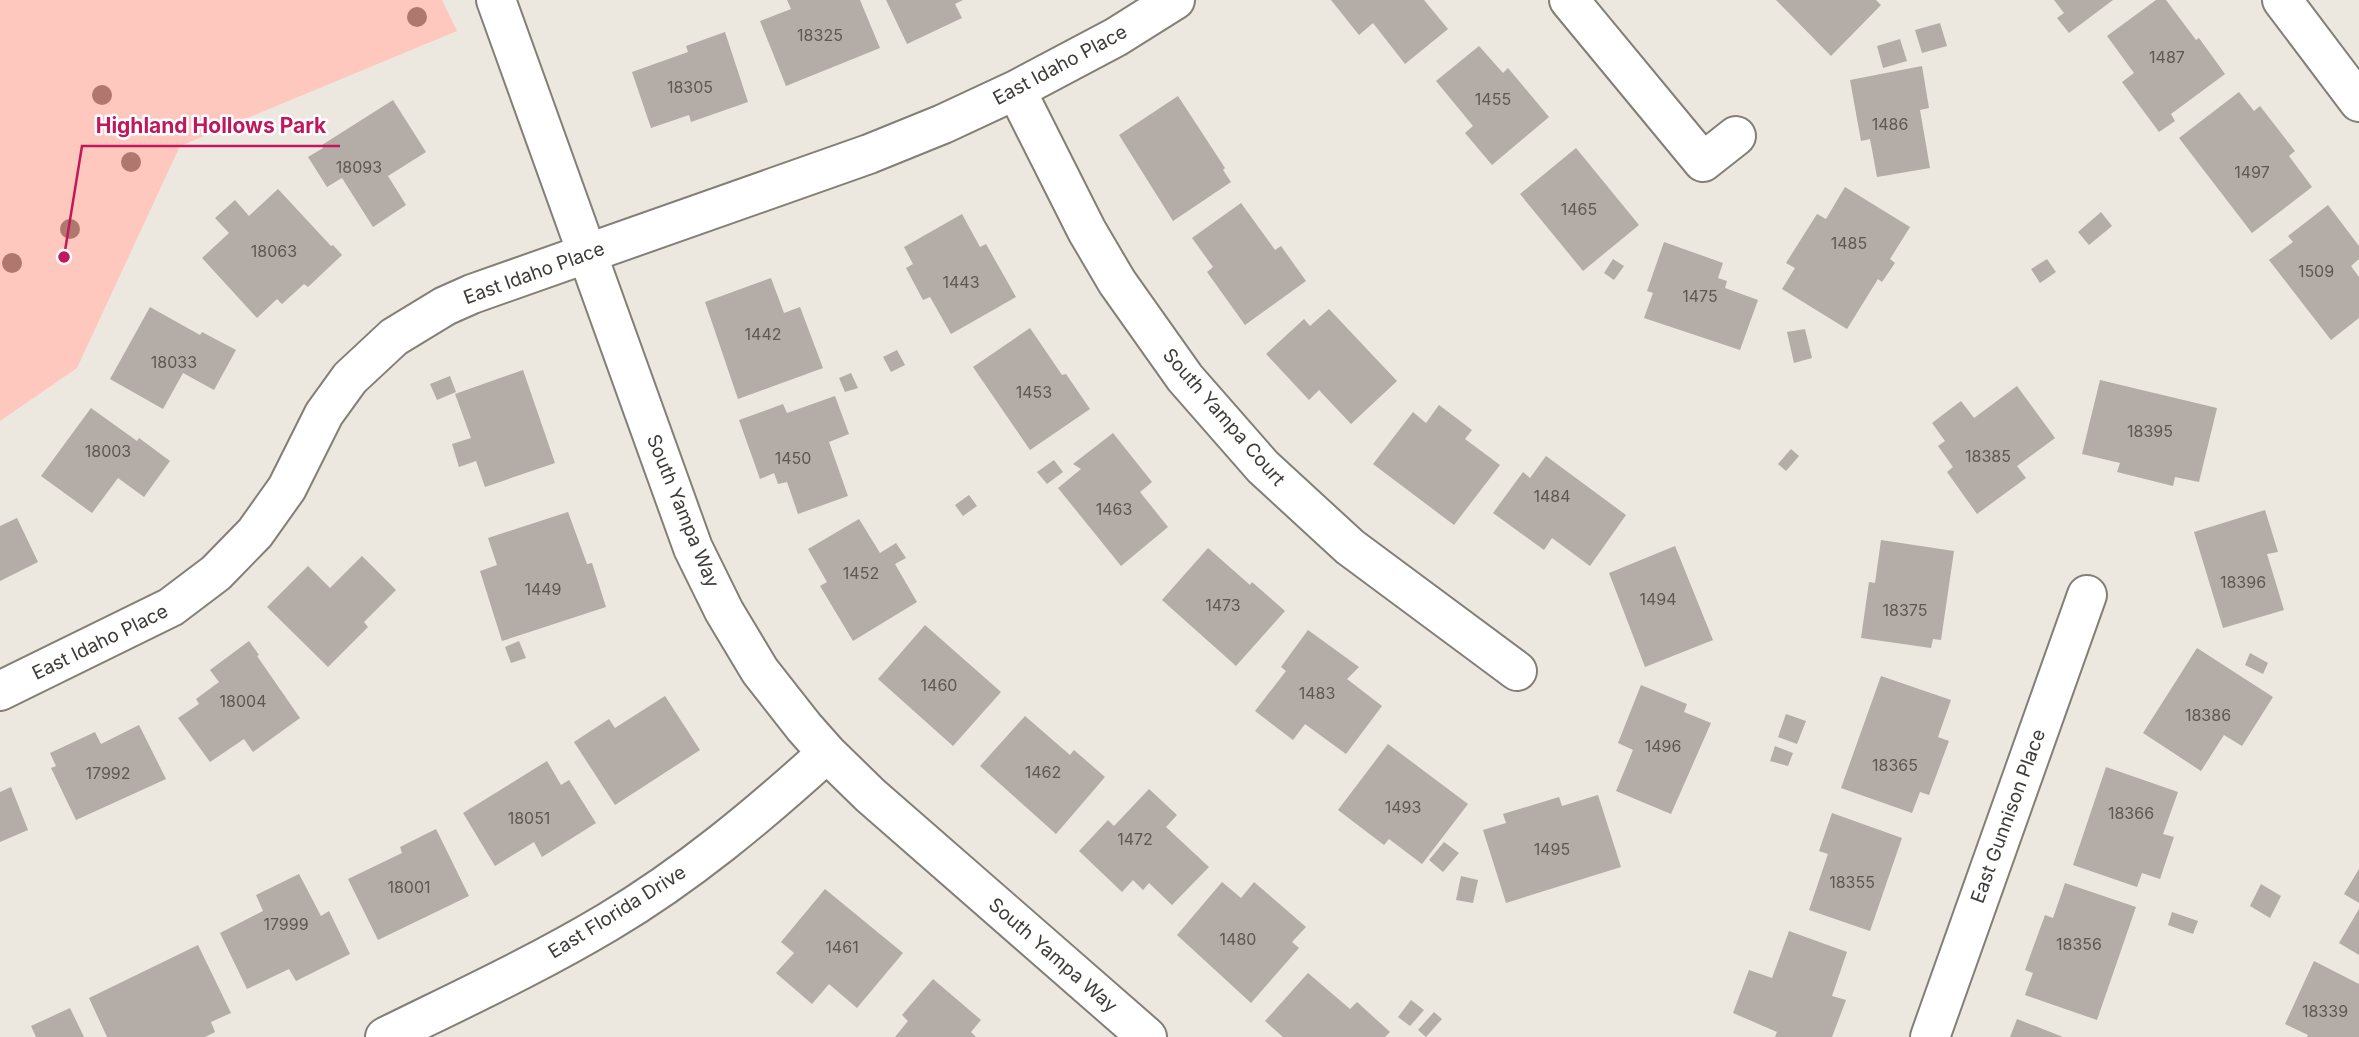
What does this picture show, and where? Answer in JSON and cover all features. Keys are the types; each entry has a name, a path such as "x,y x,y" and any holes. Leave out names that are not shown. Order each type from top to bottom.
{"street":[{"name":"South Yampa Way","path":"496,0 693,548 724,611 760,671 827,753 870,795 1147,1037"},
{"name":"East Idaho Place","path":"0,691 171,607 216,573 255,533 286,488 324,414 350,378 394,337 445,306 943,124 1016,90 1116,37 1175,0"},
{"path":"1569,0 1703,162 1736,135"},
{"path":"2282,0 2359,102"},
{"name":"South Yampa Court","path":"1016,90 1087,231 1117,282 1185,378 1263,467 1350,547 1517,671"},
{"name":"East Gunnison Place","path":"1930,1037 2087,595"},
{"name":"East Florida Drive","path":"385,1037 450,1023 550,955 610,921 667,883 776,800 827,753"}],"shaded area":[{"path":"0,0 442,0 457,31 180,146 77,368 0,421"}],"building":[{"path":"787,0 860,0 880,48 786,86 760,21 791,9"},
{"path":"886,0 963,0 955,4 962,18 907,44"},
{"path":"1331,0 1424,0 1448,29 1405,64 1373,23 1359,35"},
{"path":"1776,0 1876,0 1881,5 1831,56"},
{"path":"2054,0 2113,0 2069,33 2057,18 2064,13"},
{"path":"2156,0 2166,0 2196,40 2199,38 2225,74 2171,114 2175,121 2159,132 2122,82 2134,73 2107,36"},
{"path":"1940,23 1947,46 1922,53 1915,30"},
{"path":"725,32 748,102 691,122 689,115 651,128 632,72 688,52 686,46"},
{"path":"1900,39 1907,61 1883,68 1877,46"},
{"path":"1479,46 1503,73 1508,68 1549,117 1492,165 1465,133 1473,126 1436,81"},
{"path":"1922,66 1929,108 1920,110 1930,168 1877,177 1870,139 1861,141 1850,80"},
{"path":"2239,92 2254,111 2260,106 2295,151 2289,156 2312,187 2252,233 2179,138"},
{"path":"1178,96 1225,168 1223,170 1231,182 1173,221 1119,135"},
{"path":"393,100 426,152 388,176 406,205 373,227 342,178 327,187 308,157 323,148 322,145"},
{"path":"1576,148 1639,225 1583,271 1520,194"},
{"path":"1845,187 1910,227 1890,259 1895,263 1882,282 1878,279 1847,329 1782,289 1795,268 1786,263 1817,214 1826,219"},
{"path":"278,189 342,255 308,287 304,284 282,304 277,299 257,318 202,258 229,233 215,218 235,200 249,216"},
{"path":"1241,203 1275,250 1281,246 1306,281 1245,325 1207,272 1213,267 1192,238"},
{"path":"2328,205 2359,246 2359,259 2351,266 2359,277 2359,318 2331,340 2269,260 2293,242 2288,236"},
{"path":"2101,212 2112,226 2089,245 2078,232"},
{"path":"962,214 980,247 986,244 1016,297 951,334 930,297 923,300 906,268 913,264 904,247"},
{"path":"1664,242 1723,263 1718,278 1727,281 1725,288 1758,300 1740,350 1644,318 1653,293 1647,291"},
{"path":"1613,259 1624,266 1614,280 1604,273"},
{"path":"2047,259 2056,272 2040,283 2031,269"},
{"path":"771,278 784,313 800,307 823,368 738,399 705,302"},
{"path":"150,307 200,335 202,332 236,350 214,390 183,373 163,409 110,379"},
{"path":"1329,309 1397,381 1351,424 1319,390 1309,400 1266,354 1304,319 1310,326"},
{"path":"1030,328 1062,375 1066,374 1090,409 1030,450 973,367"},
{"path":"1805,329 1812,358 1794,363 1787,332"},
{"path":"897,350 905,365 891,372 883,357"},
{"path":"523,370 555,463 485,487 476,461 459,467 452,444 471,438 455,394"},
{"path":"851,373 858,388 845,392 839,378"},
{"path":"450,376 456,392 437,400 430,384"},
{"path":"2100,380 2217,408 2199,482 2175,477 2173,486 2117,472 2120,463 2082,454"},
{"path":"2017,386 2055,438 2017,466 2026,478 1977,514 1947,472 1953,467 1938,446 1945,441 1932,423 1961,401 1974,418"},
{"path":"835,396 849,434 829,442 848,496 798,514 787,482 778,484 774,473 760,479 739,420 783,404 787,413"},
{"path":"1439,405 1472,430 1465,439 1500,465 1454,525 1373,464 1413,412 1426,423"},
{"path":"91,408 170,461 144,497 118,478 92,513 41,476"},
{"path":"1113,433 1152,482 1140,492 1168,527 1121,566 1058,488 1081,469 1073,464"},
{"path":"1791,449 1799,456 1786,471 1778,464"},
{"path":"1546,456 1626,515 1590,566 1552,538 1544,550 1493,513 1523,472 1530,478"},
{"path":"1054,460 1063,472 1047,484 1037,472"},
{"path":"969,495 977,506 963,516 955,505"},
{"path":"2265,510 2278,552 2267,554 2284,610 2223,628 2194,532"},
{"path":"568,512 587,564 592,563 606,607 502,641 480,571 497,565 488,538"},
{"path":"17,518 38,562 0,581 0,526"},
{"path":"859,519 880,553 896,543 906,558 895,564 917,602 853,641 820,586 827,582 808,549"},
{"path":"1881,540 1954,551 1941,640 1933,639 1931,648 1861,638 1869,582 1875,583"},
{"path":"1675,546 1713,640 1645,667 1609,573"},
{"path":"1208,548 1285,611 1236,666 1162,600"},
{"path":"362,556 396,590 364,622 368,627 328,667 267,607 308,566 330,588"},
{"path":"925,625 1001,692 953,746 878,679"},
{"path":"1308,630 1359,667 1347,679 1382,706 1346,754 1305,724 1293,740 1255,711 1286,671 1281,667"},
{"path":"249,641 300,718 253,752 244,739 210,762 178,718 199,704 196,699 219,682 210,670"},
{"path":"519,641 526,658 511,663 505,647"},
{"path":"2197,648 2273,697 2242,746 2224,735 2201,771 2143,733"},
{"path":"2250,653 2268,663 2263,674 2245,665"},
{"path":"1881,676 1951,700 1938,737 1949,741 1929,795 1920,792 1912,813 1841,788"},
{"path":"1641,685 1687,704 1684,712 1711,723 1671,814 1616,791 1633,750 1618,743"},
{"path":"665,696 700,750 615,805 574,742 609,719 615,728"},
{"path":"1786,714 1806,721 1797,744 1778,737"},
{"path":"1025,716 1070,755 1074,750 1105,777 1056,834 980,766"},
{"path":"139,725 166,779 76,820 51,768 56,766 50,753 95,732 101,744"},
{"path":"1388,744 1468,804 1422,864 1389,839 1384,845 1338,810"},
{"path":"1775,746 1793,753 1788,766 1770,761"},
{"path":"547,761 561,785 569,780 596,823 542,857 534,842 495,866 463,813"},
{"path":"2106,767 2178,792 2163,834 2174,837 2160,879 2142,873 2137,887 2073,865"},
{"path":"11,787 28,830 0,842 0,792"},
{"path":"1149,789 1177,815 1166,827 1209,867 1172,905 1149,883 1143,890 1133,880 1122,892 1079,851 1108,820 1114,826"},
{"path":"1598,795 1621,867 1506,903 1483,830 1506,823 1503,814 1559,797 1562,806"},
{"path":"1832,813 1902,838 1870,931 1809,910 1828,854 1819,851"},
{"path":"436,829 469,896 378,940 348,879 402,853 400,847"},
{"path":"1444,842 1459,853 1443,872 1429,860"},
{"path":"2359,869 2359,903 2344,894"},
{"path":"299,874 321,916 329,911 350,954 296,981 289,969 247,989 220,933 263,911 256,895"},
{"path":"1461,876 1478,880 1473,903 1456,900"},
{"path":"1222,882 1241,898 1254,882 1306,927 1292,942 1299,948 1251,1003 1177,935"},
{"path":"2065,883 2136,907 2097,1020 2025,995 2033,973 2025,970 2045,915 2053,918"},
{"path":"2261,884 2281,896 2270,918 2250,906"},
{"path":"825,889 903,953 857,1008 829,984 812,1004 776,973 794,953 781,942"},
{"path":"2359,909 2359,955 2339,943"},
{"path":"2172,912 2198,921 2193,934 2168,925"},
{"path":"1789,931 1847,952 1832,996 1846,1000 1832,1037 1775,1037 1777,1032 1733,1013 1749,970 1772,978"},
{"path":"198,945 231,1013 211,1022 215,1032 205,1037 107,1037 89,998"},
{"path":"2314,961 2359,984 2359,1037 2307,1037 2308,1035 2285,1024"},
{"path":"1308,973 1350,1009 1357,1002 1390,1032 1385,1037 1283,1037 1265,1021"},
{"path":"933,979 981,1020 971,1032 976,1037 895,1037 908,1021 902,1015"},
{"path":"1411,1000 1424,1010 1410,1026 1398,1017"},
{"path":"70,1008 84,1037 36,1037 31,1026"},
{"path":"1434,1012 1442,1019 1426,1037 1418,1030"},
{"path":"2017,1019 2063,1037 2010,1037"}],"place":[{"name":"Highland Hollows Park","path":"64,257"}]}
